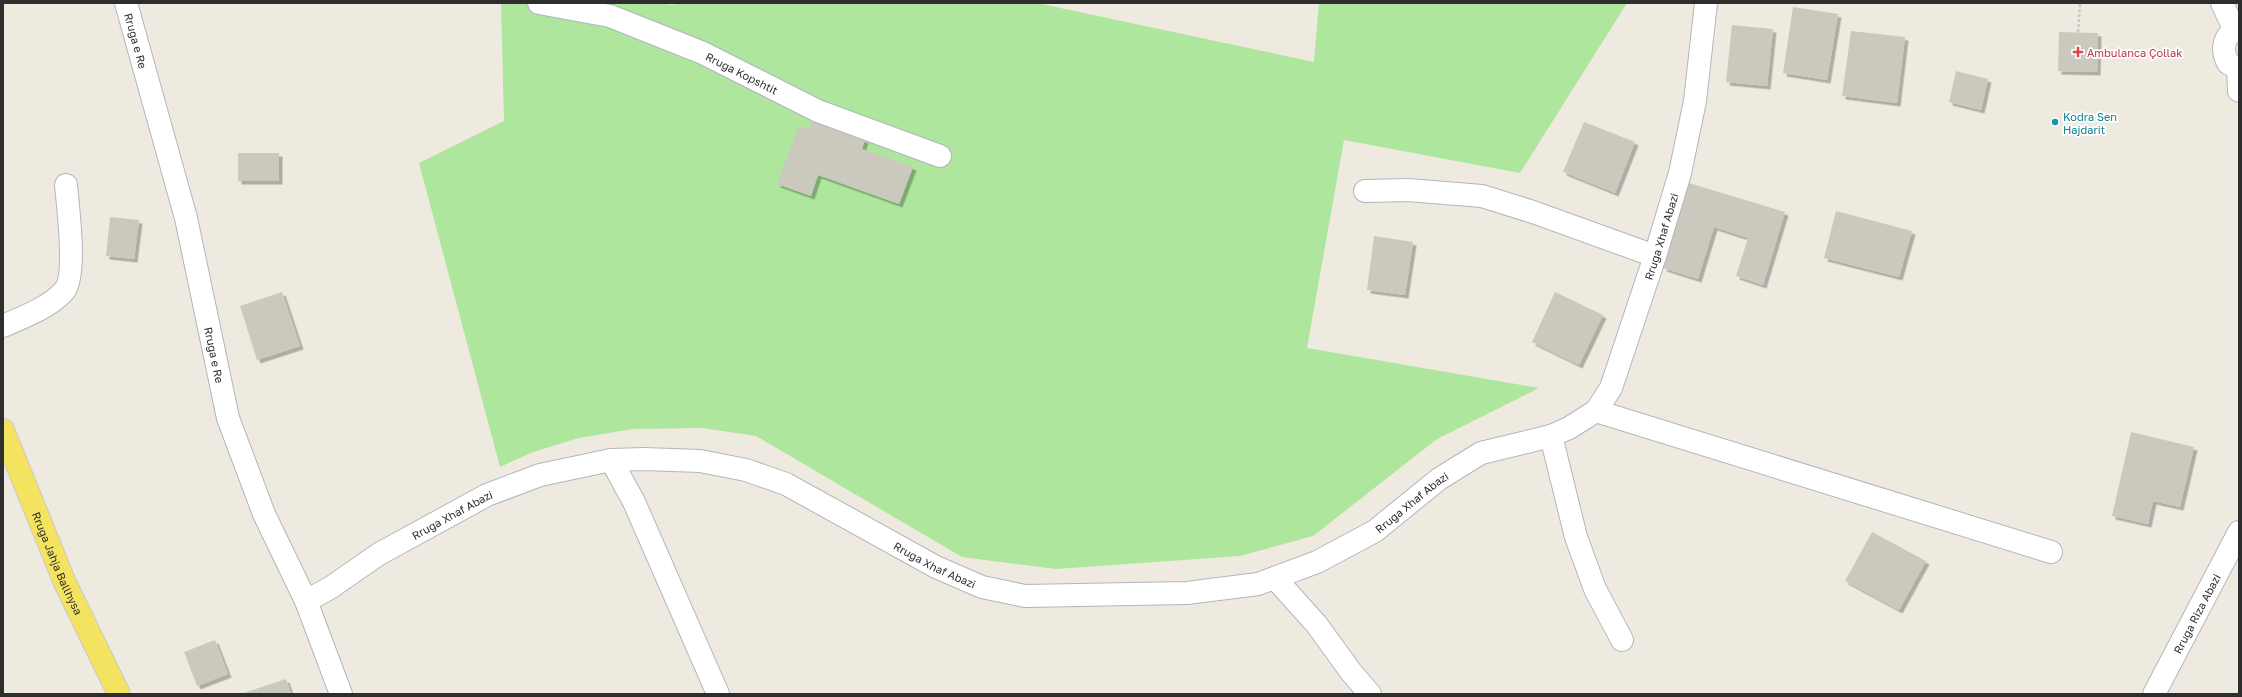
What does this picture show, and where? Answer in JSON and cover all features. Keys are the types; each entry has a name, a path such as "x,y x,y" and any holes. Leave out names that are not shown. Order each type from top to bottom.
{"main road":[{"name":"Rruga Jahja Ballhysa","path":"3,430 65,583 119,694"}],"street":[{"name":"Rruga e Re","path":"126,3 186,218 228,418 264,514 306,601 341,694"},
{"name":"Rruga Kopshtit","path":"539,3 610,16 703,54 818,111 940,156"},
{"name":"Rruga Xhaf Abazi","path":"306,601 330,588 379,554 487,495 540,475 611,460 644,459 700,461 746,470 786,484 936,567 982,587 1024,596 1187,593 1258,584 1317,562 1375,531 1439,479 1480,452 1551,436 1570,428 1596,410 1612,388 1680,173 1694,101 1706,3"},
{"path":"2222,3 2237,30 2227,38 2224,48 2228,63 2238,69 2239,92"},
{"path":"3,326 48,304 65,290 70,275 71,252 66,186"},
{"path":"1365,191 1408,190 1482,196 1533,212 1655,256"},
{"path":"1596,410 2051,552"},
{"path":"1551,436 1576,537 1595,589 1622,640"},
{"path":"611,460 634,502 718,694"},
{"name":"Rruga Riza Abazi","path":"2154,694 2239,532"},
{"path":"1275,578 1317,625 1351,672 1370,694"}],"path":[{"path":"2078,32 2080,3"}],"green space":[{"path":"501,3 662,3 673,5 674,3 1037,3 1314,62 1319,3 1627,3 1520,173 1344,140 1307,348 1539,388 1437,439 1313,536 1240,556 1056,569 962,557 756,436 702,428 633,429 579,438 533,452 500,467 419,163 504,121"}],"building":[{"path":"1793,7 1838,14 1827,80 1783,73"},
{"path":"1732,25 1773,29 1767,86 1726,82"},
{"path":"1851,31 1905,37 1897,103 1842,96"},
{"name":"Ambulanca Çollak","path":"2059,32 2098,33 2097,72 2058,71"},
{"path":"1956,71 1988,79 1981,110 1949,102"},
{"path":"812,121 865,140 862,149 913,167 899,204 818,175 811,196 777,184 799,126 809,130"},
{"path":"1584,122 1635,142 1615,193 1563,172"},
{"path":"238,153 279,153 279,181 238,181"},
{"path":"1689,183 1785,212 1763,285 1736,276 1748,238 1714,227 1698,279 1663,268"},
{"path":"1836,211 1912,231 1899,277 1824,258"},
{"path":"110,217 139,220 134,259 106,256"},
{"path":"1374,236 1413,242 1405,295 1367,290"},
{"path":"282,292 300,346 257,360 240,306"},
{"path":"1555,292 1603,315 1579,365 1532,342"},
{"path":"2131,432 2194,447 2180,507 2153,501 2148,524 2112,516"},
{"path":"1872,532 1926,561 1899,610 1845,581"},
{"path":"215,640 228,674 197,686 184,652"},
{"path":"286,679 291,694 241,694"}],"place":[{"name":"Ambulanca Çollak","path":"2078,52"},
{"name":"Kodra Sen Hajdarit","path":"2055,122"}]}
